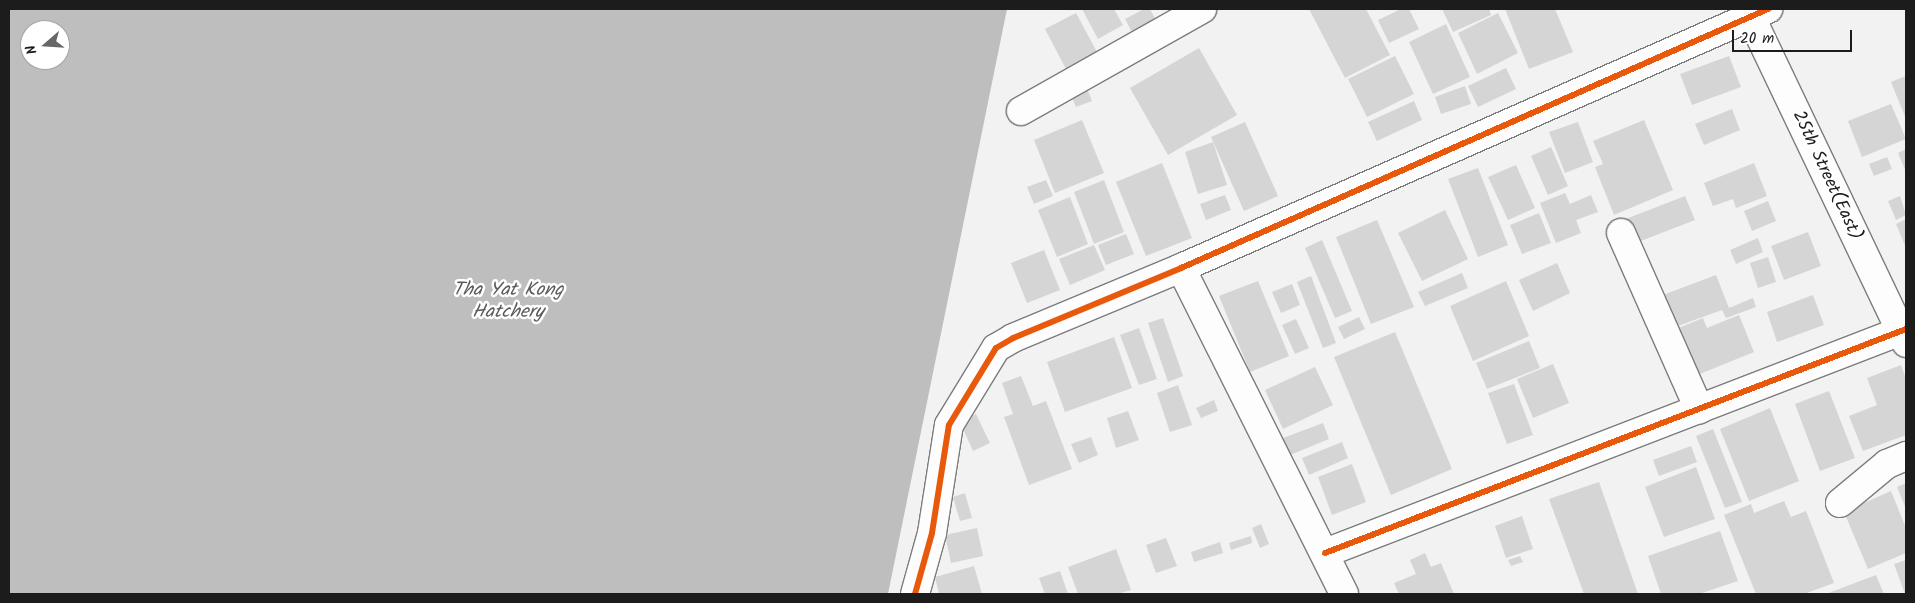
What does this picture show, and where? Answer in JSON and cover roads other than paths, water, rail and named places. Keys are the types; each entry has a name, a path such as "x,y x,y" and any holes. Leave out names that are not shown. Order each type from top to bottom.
{"street":[{"path":"1020,112 1202,9"},
{"path":"915,594 932,533 949,425 996,348 1013,338 1181,268 1755,11"},
{"name":"25th Street(East)","path":"1755,11 1904,335"},
{"path":"1621,233 1699,409"},
{"path":"1181,268 1344,594"},
{"path":"1325,553 1699,409 1904,335"},
{"path":"1840,503 1887,464 1906,456"}],"water":[{"name":"Tha Yat Kong Hatchery","path":"9,9 1007,9 888,594 9,594"}]}
